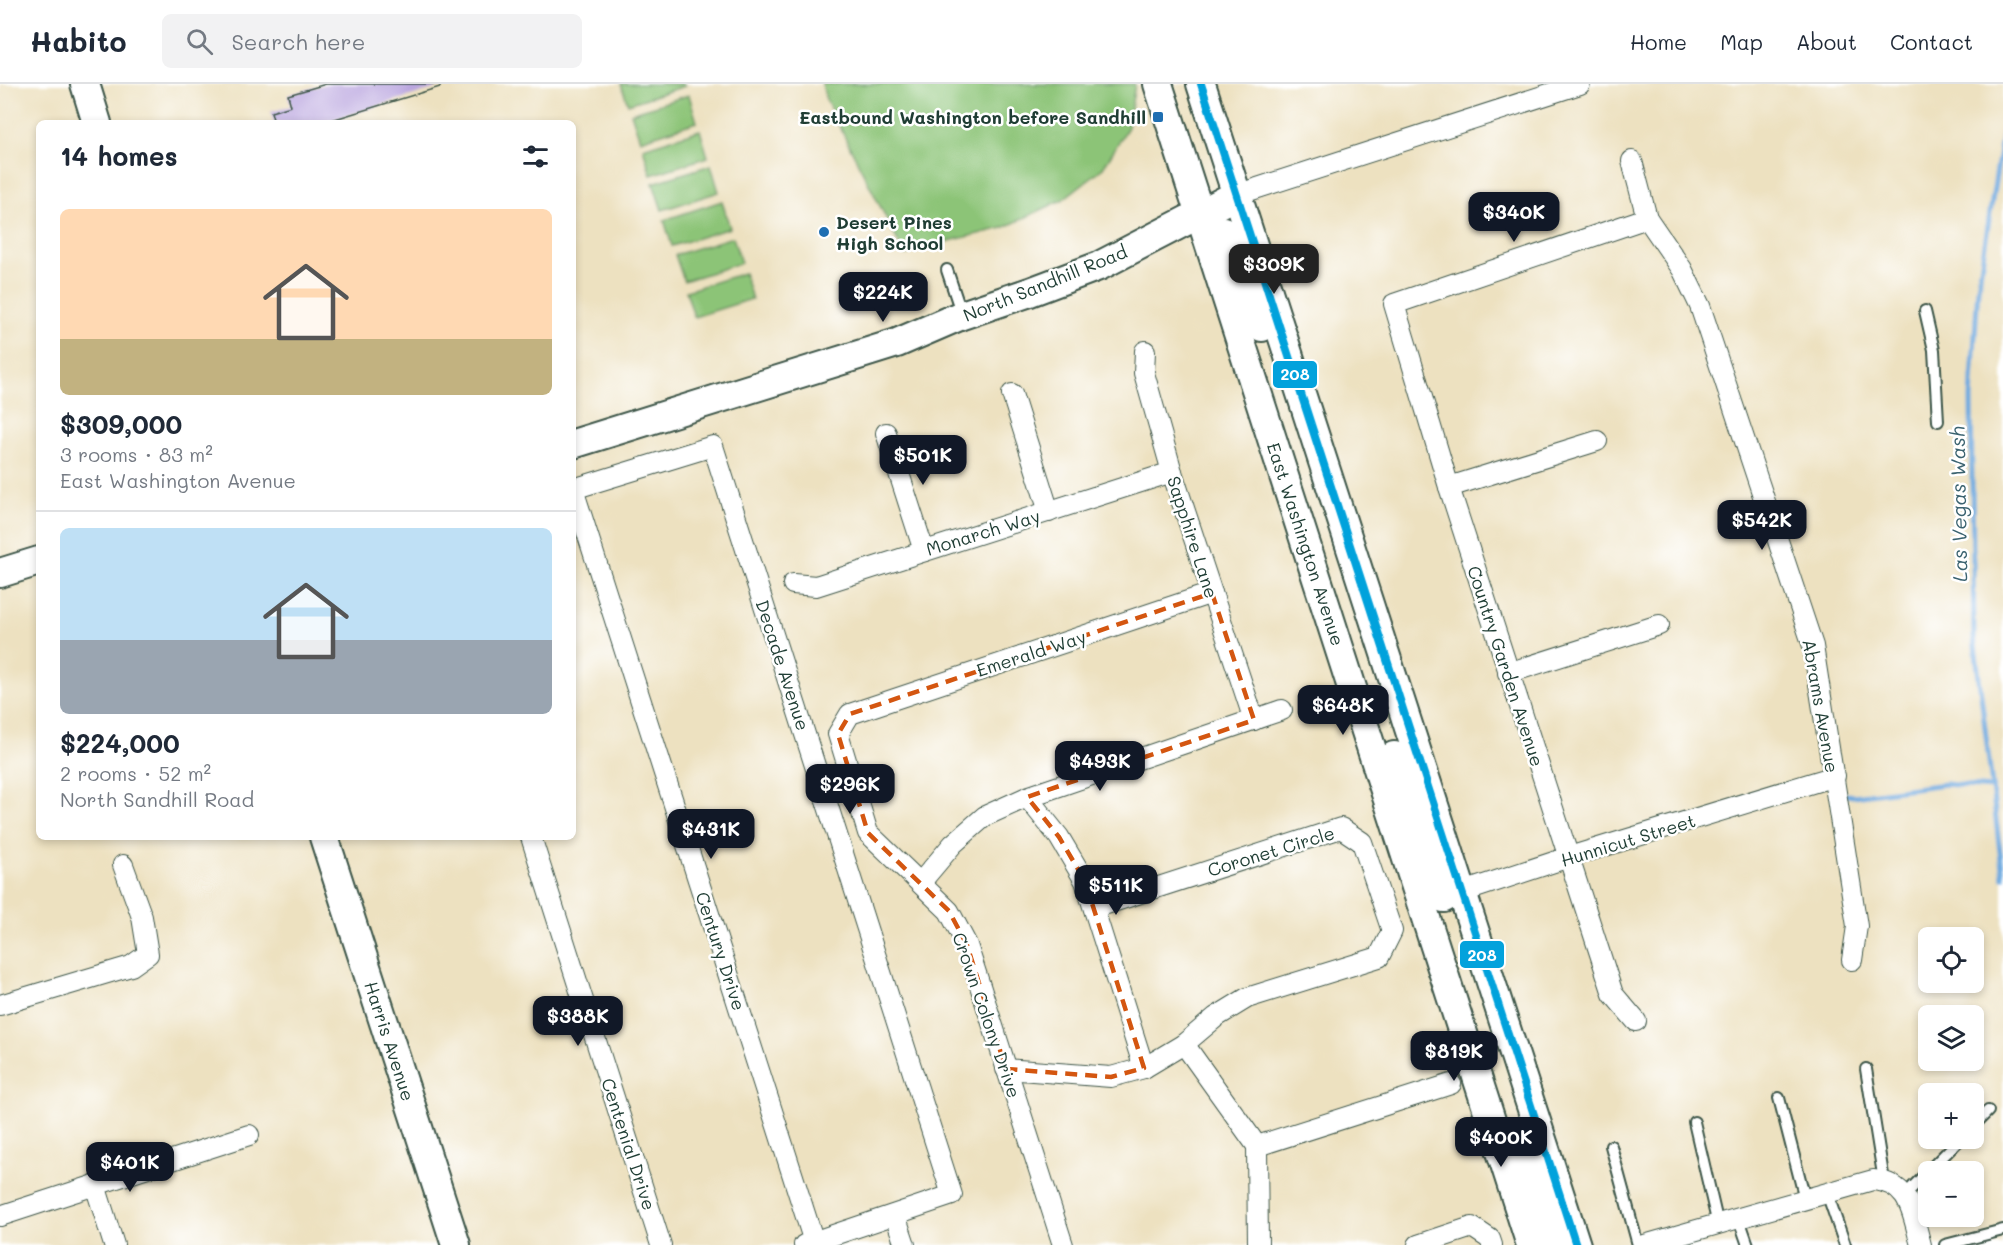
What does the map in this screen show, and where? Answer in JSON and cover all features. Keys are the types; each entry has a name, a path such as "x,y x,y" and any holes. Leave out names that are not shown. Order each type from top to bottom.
{"main road":[{"path":"85,84 96,120"},
{"name":"East Washington Avenue","path":"1158,84 1217,205 1228,245 1276,360 1303,399 1443,899 1464,1080 1531,1245"},
{"name":"East Washington Avenue","path":"1201,84 1217,205 1309,553 1576,1245"},
{"name":"North Sandhill Road","path":"576,443 897,343 962,315 1099,266 1217,205"},
{"path":"0,573 36,562"},
{"name":"Harris Avenue","path":"325,840 456,1245"},
{"path":"1464,1080 1508,1123 1557,1245"}],"street":[{"name":"North Sandhill Road","path":"1217,205 1580,84"},
{"name":"Abrams Avenue","path":"1632,160 1647,218 1682,269 1700,306 1813,646 1857,926 1852,960"},
{"name":"Country Garden Avenue","path":"1635,1021 1613,994 1508,673 1394,304 1647,218"},
{"name":"Sapphire Lane","path":"1145,351 1144,373 1172,472 1254,720"},
{"path":"1012,394 1049,512"},
{"path":"886,433 924,551"},
{"path":"1449,487 1597,441"},
{"name":"Decade Avenue","path":"576,488 713,446 952,1195 895,1215"},
{"name":"Monarch Way","path":"793,584 816,586 1172,472"},
{"name":"Century Drive","path":"576,499 809,1243"},
{"name":"Emerald Way","path":"850,714 1212,593"},
{"path":"1508,673 1659,625"},
{"path":"921,882 953,844 985,816 1027,797 1282,710"},
{"name":"Crown Colony Drive","path":"850,714 838,734 868,833 950,911 967,945 1063,1245"},
{"name":"Hunnicut Street","path":"1443,899 1569,857 1834,776"},
{"path":"1027,797 1059,837 1085,881 1143,1068"},
{"name":"Coronet Circle","path":"1094,908 1341,828 1362,842 1392,931 1379,957 1247,998 1216,1017 1184,1044"},
{"name":"Centenial Drive","path":"532,840 662,1245"},
{"path":"0,1005 131,966 148,954 142,917 123,865"},
{"path":"1006,1069 1111,1077 1143,1068 1184,1044 1257,1146 1258,1245"},
{"path":"1257,1146 1464,1080"},
{"path":"0,1216 249,1135"},
{"path":"1645,1245 1873,1180 1895,1188 1909,1203 1920,1245"},
{"path":"94,1185 114,1245"},
{"path":"809,1243 895,1215 905,1245"},
{"path":"1418,1245 1472,1227 1490,1239 1492,1245"}],"lane":[{"path":"947,270 962,315"},
{"path":"1925,311 1934,350 1938,422"},
{"path":"1866,1069 1895,1188 1946,1149"},
{"path":"1779,1098 1806,1199"},
{"path":"1984,1115 1988,1111"},
{"path":"1694,1122 1718,1225"},
{"path":"1611,1146 1645,1245"},
{"path":"1827,1193 1845,1245"},
{"path":"1740,1219 1748,1245"},
{"path":"1946,1245 2003,1230"}],"highlighted area":[{"path":"1212,593 1254,720 1027,797 1059,837 1085,881 1144,1068 1111,1077 1006,1069 967,945 949,911 868,833 838,734 850,714"}],"green space":[{"path":"621,84 684,84 685,86 628,104"},
{"path":"822,84 1135,84 1128,127 1103,168 1062,200 1003,228 933,245 905,255 826,100"},
{"path":"689,95 697,122 640,140 631,113"},
{"path":"700,130 708,157 651,175 643,148"},
{"path":"711,165 719,192 662,210 653,183"},
{"path":"722,201 730,228 672,246 664,220"},
{"path":"733,237 741,263 684,281 675,255"},
{"path":"744,273 752,299 694,317 686,291"}],"building":[{"path":"326,84 440,84 440,87 332,120 273,120 271,112 291,106 288,95"}],"waterway":[{"name":"Las Vegas Wash","path":"2003,132 1978,288 1971,398 1974,637 2003,877"},
{"path":"1840,794 1853,796 1945,784 1992,788"}],"transit line":[{"name":"208","path":"1201,84 1576,1245"}],"place":[{"name":"Eastbound Washington before Sandhill","path":"1158,117"},
{"name":"Desert Pines High School","path":"824,232"}]}
